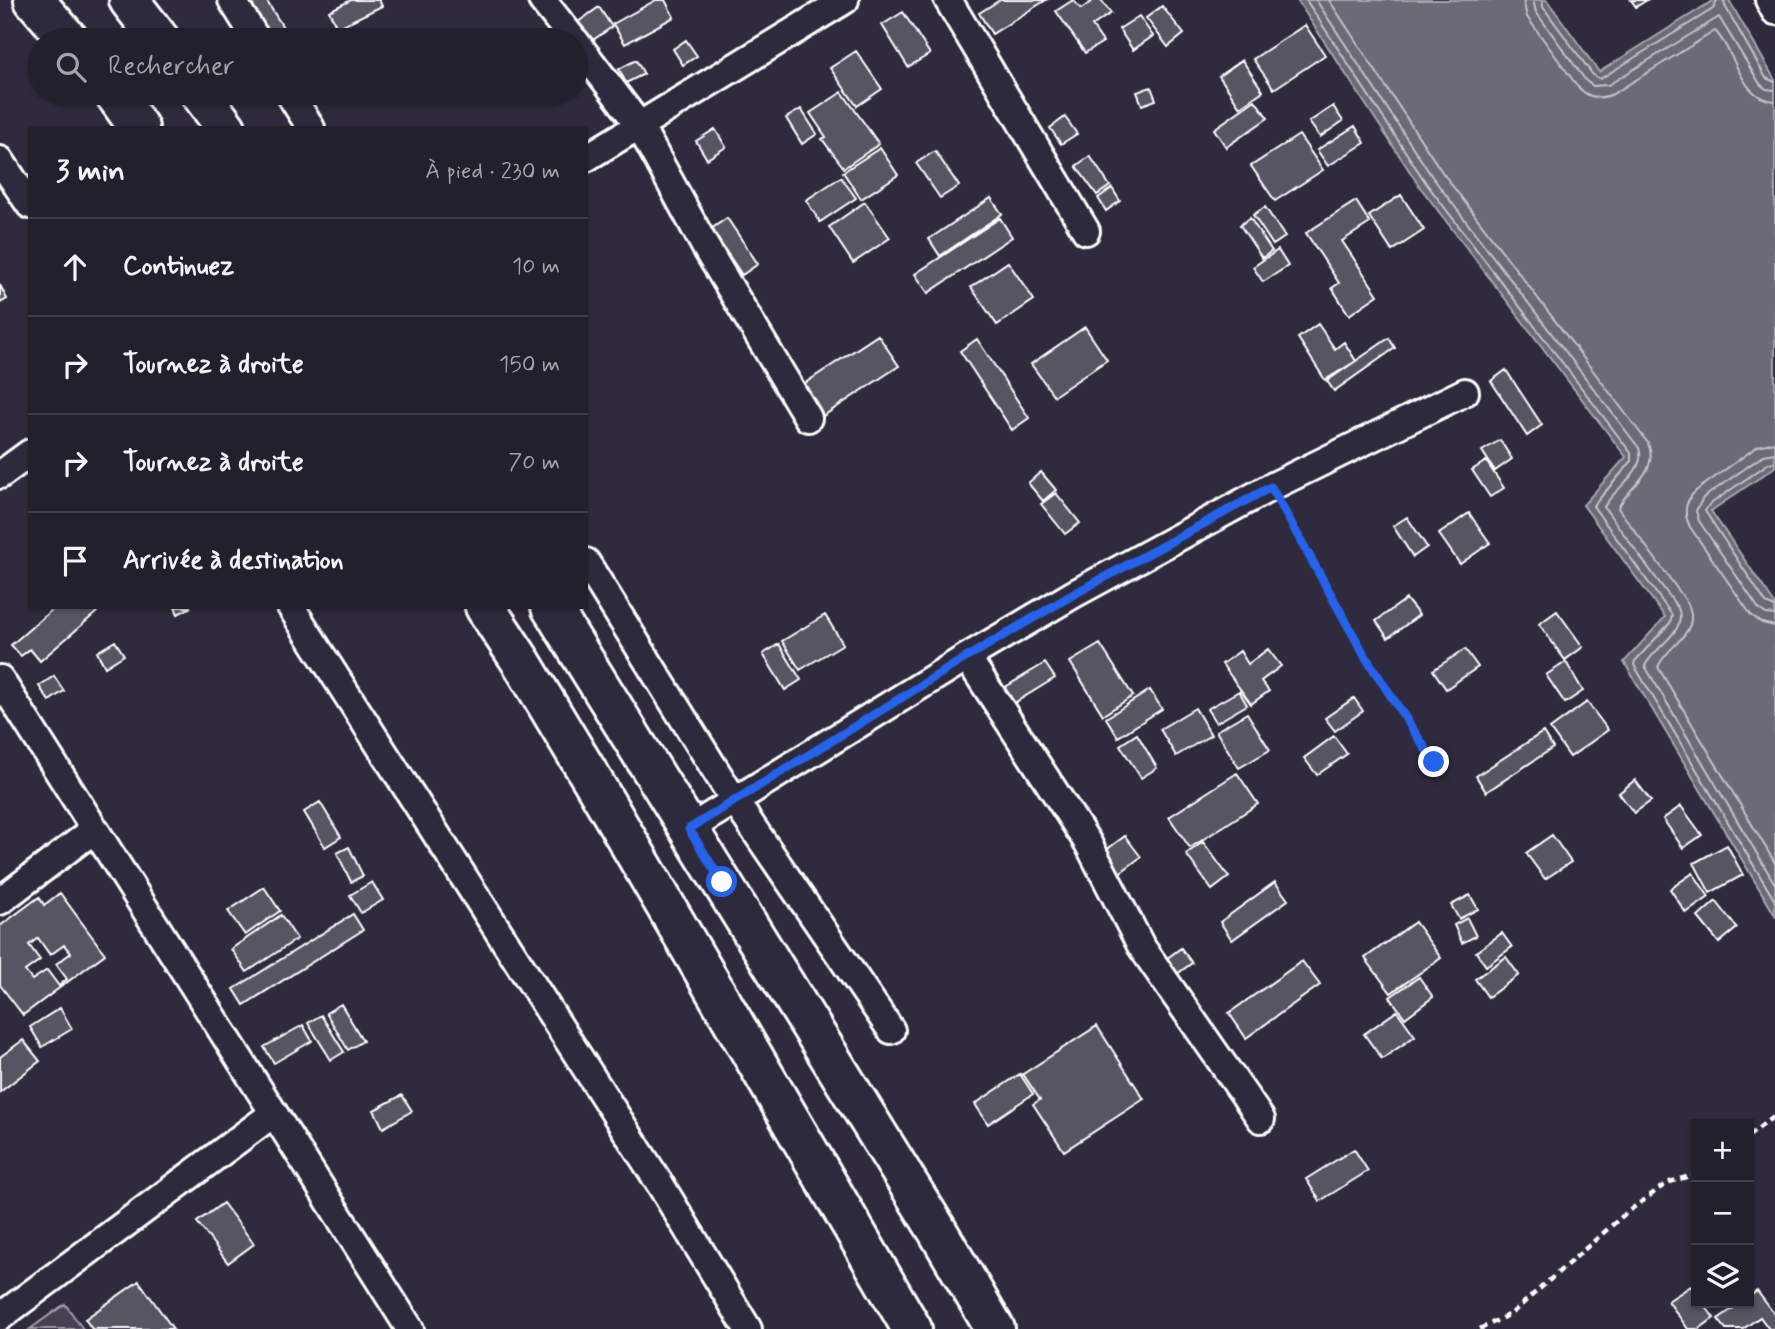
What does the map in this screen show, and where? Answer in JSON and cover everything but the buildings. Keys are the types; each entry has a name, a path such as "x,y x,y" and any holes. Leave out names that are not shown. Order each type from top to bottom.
{"main road":[{"path":"34,0 58,28"},
{"path":"52,0 70,28"},
{"path":"129,0 151,28"},
{"path":"148,0 164,28"},
{"path":"123,105 138,126"},
{"path":"486,609 597,788 912,1329"},
{"path":"552,609 937,1230 995,1329"}],"street":[{"path":"232,0 250,28"},
{"path":"542,0 565,28"},
{"path":"588,157 845,0"},
{"path":"948,0 1086,230"},
{"path":"1769,0 1775,11"},
{"path":"588,58 639,125 706,248 808,418"},
{"path":"297,105 310,126"},
{"path":"0,160 28,202"},
{"path":"689,829 1074,594 1271,487 1465,392"},
{"path":"0,475 28,454"},
{"path":"588,565 734,800 891,1030"},
{"path":"291,609 660,1184 748,1329"},
{"path":"967,657 1088,843 1141,946 1261,1119"},
{"path":"0,679 410,1329"},
{"path":"0,901 95,829"},
{"path":"0,1317 274,1113"}],"path":[{"path":"1271,487 1365,656 1434,762"},
{"path":"1754,1132 1775,1115"},
{"path":"1480,1329 1512,1313 1626,1213 1657,1190 1667,1183 1691,1176"}],"shaded area":[{"path":"65,1304 83,1329 30,1329"}],"water":[{"path":"1297,0 1547,0 1599,72 1714,0 1729,0 1775,80 1775,467 1711,511 1775,604 1775,915 1624,662 1665,617 1583,505 1626,457 1420,187"}],"route":[{"path":"722,882 689,829 1074,594 1271,487 1365,656 1434,762"}]}
